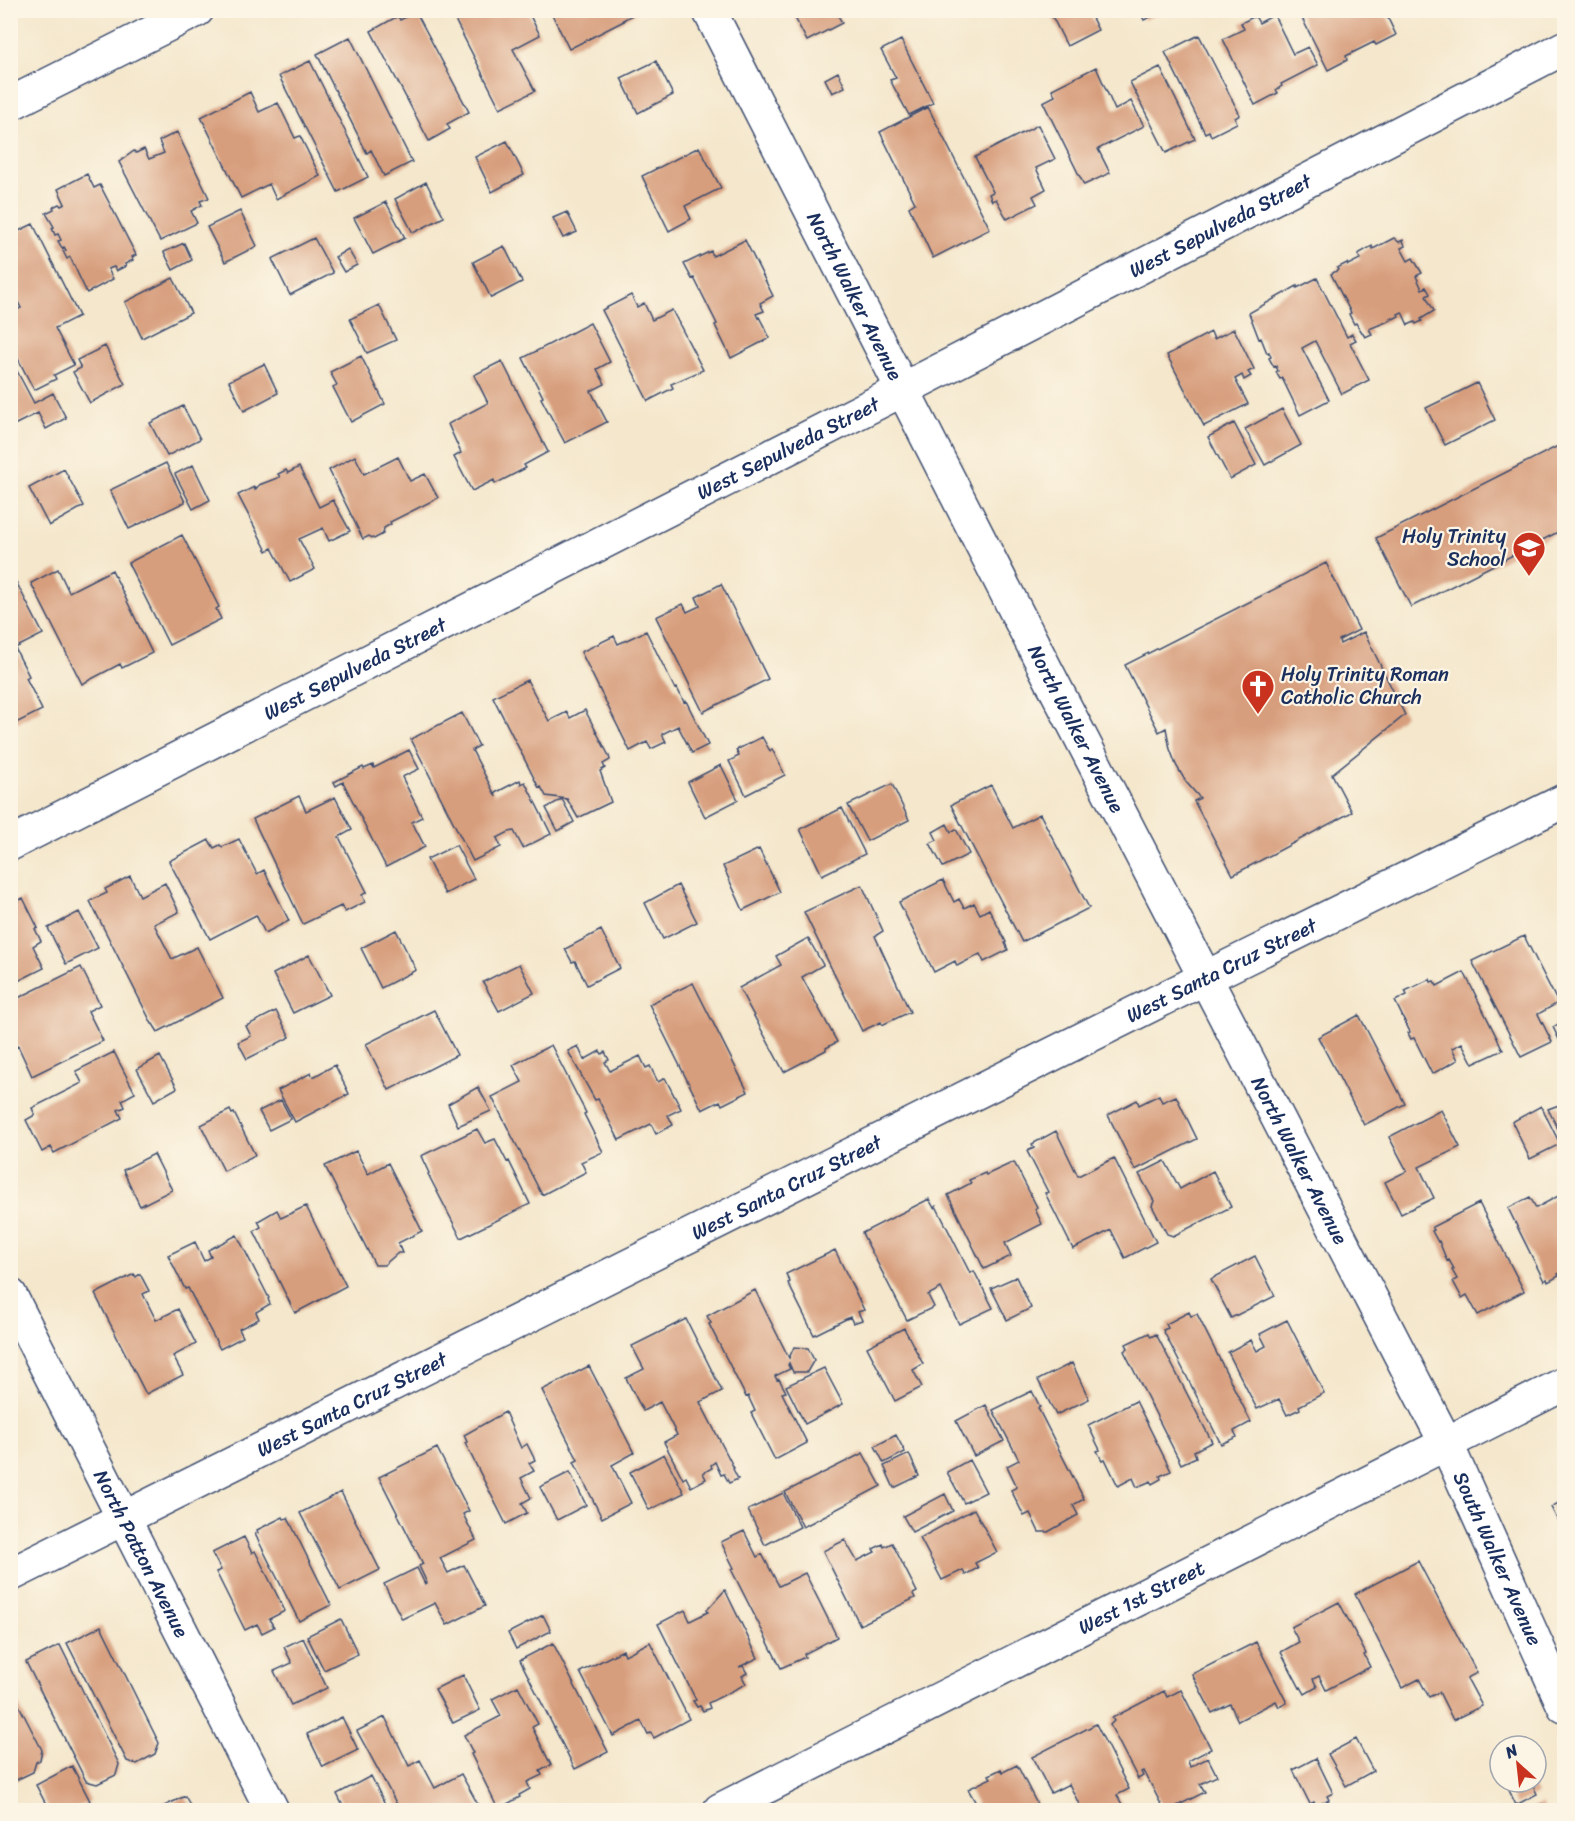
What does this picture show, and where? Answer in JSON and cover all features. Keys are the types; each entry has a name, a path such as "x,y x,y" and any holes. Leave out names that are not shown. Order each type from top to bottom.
{"street":[{"path":"10,104 198,10"},
{"name":"North Walker Avenue","path":"709,10 902,390 1446,1445"},
{"name":"West Sepulveda Street","path":"10,844 902,390 1564,48"},
{"name":"West Santa Cruz Street","path":"10,1575 1564,801"},
{"name":"North Patton Avenue","path":"10,1295 272,1810"},
{"name":"West 1st Street","path":"720,1810 1564,1384"},
{"name":"South Walker Avenue","path":"1446,1445 1564,1706"}],"building":[{"path":"450,10 527,10 540,35 513,49 535,91 500,108"},
{"path":"550,10 635,10 636,13 569,49"},
{"path":"791,10 835,10 842,23 807,41"},
{"path":"1049,10 1088,10 1098,30 1067,46"},
{"path":"1139,10 1157,10 1159,13 1144,20"},
{"path":"1298,10 1384,10 1396,35 1376,45 1374,42 1346,56 1347,60 1328,70"},
{"path":"416,12 469,112 447,124 450,129 429,141 371,31 398,16 400,20"},
{"path":"1274,15 1293,54 1308,47 1318,65 1281,84 1282,86 1276,90 1278,93 1255,105 1223,39 1244,29 1241,23 1255,16 1259,23"},
{"path":"1199,35 1240,115 1235,118 1237,123 1211,136 1209,131 1205,133 1165,52"},
{"path":"350,37 412,162 384,176 371,150 367,153 317,54"},
{"path":"901,40 933,103 909,115 890,80 896,78 881,50"},
{"path":"310,61 368,177 338,192 279,76"},
{"path":"656,61 673,95 638,113 621,78"},
{"path":"1096,67 1115,110 1131,101 1144,126 1098,149 1110,173 1084,185 1043,102 1055,96 1052,89"},
{"path":"1160,67 1195,139 1166,153 1130,82"},
{"path":"838,72 845,87 832,93 825,79"},
{"path":"250,92 259,112 278,103 295,138 300,136 320,176 276,199 269,184 241,198 201,117"},
{"path":"928,107 990,229 933,258 909,207 915,203 880,132"},
{"path":"1038,125 1055,159 1036,168 1046,189 1033,196 1037,204 1007,219 996,199 992,201 989,194 993,192 975,157"},
{"path":"177,132 209,198 200,201 202,205 191,211 197,223 160,241 119,162 134,151 136,153 144,149 149,159 164,153 159,141"},
{"path":"507,141 524,175 492,192 475,157"},
{"path":"699,147 721,188 685,206 691,219 669,231 642,176"},
{"path":"87,174 94,188 100,185 136,255 132,257 133,260 125,264 126,266 116,271 114,267 108,269 113,279 87,293 70,257 67,259 63,251 66,250 58,241 61,240 58,234 55,235 52,228 54,227 46,213 59,204 61,206 65,204 58,189"},
{"path":"426,182 444,217 413,233 395,199"},
{"path":"386,202 405,238 373,254 354,218"},
{"path":"240,211 257,246 225,262 207,227"},
{"path":"567,212 577,232 563,238 553,218"},
{"path":"33,224 79,316 55,328 74,365 54,375 56,379 34,390 10,343 10,313 21,308 10,287 10,235"},
{"path":"314,238 333,273 290,295 272,259"},
{"path":"1394,238 1399,242 1403,240 1405,246 1401,248 1408,261 1413,258 1422,273 1416,276 1422,289 1426,287 1430,294 1426,296 1434,311 1421,319 1422,321 1408,325 1402,312 1398,314 1399,316 1393,319 1392,317 1391,320 1369,329 1372,334 1365,337 1356,323 1354,324 1349,314 1351,313 1331,274 1338,270 1337,268 1360,259 1358,254 1372,246 1373,249"},
{"path":"745,240 773,296 760,303 764,311 756,314 770,338 731,358 694,278 692,279 684,264 711,251 713,256"},
{"path":"184,243 192,260 173,270 164,252"},
{"path":"504,246 522,282 491,298 473,262"},
{"path":"348,249 357,265 344,272 335,257"},
{"path":"173,278 191,313 142,338 125,302"},
{"path":"1317,278 1347,337 1352,334 1356,340 1350,343 1369,380 1342,394 1315,341 1302,348 1329,400 1300,415 1282,378 1280,379 1276,372 1278,371 1276,366 1274,367 1269,358 1271,357 1269,352 1267,353 1261,338 1259,339 1249,313 1297,286 1297,288"},
{"path":"631,295 637,307 644,303 652,320 672,310 703,370 671,384 673,388 648,401 602,310"},
{"path":"379,305 396,340 367,353 350,319"},
{"path":"590,323 610,362 597,369 605,384 591,391 607,422 565,443 523,358"},
{"path":"1234,329 1254,369 1248,372 1251,376 1244,380 1242,375 1235,379 1248,404 1204,426 1167,355 1211,332 1214,339"},
{"path":"105,346 125,384 90,403 73,372 81,368 77,360"},
{"path":"361,356 385,404 351,422 333,387 337,385 330,372"},
{"path":"10,358 34,403 53,393 66,418 46,429 38,413 10,427"},
{"path":"502,361 548,452 524,465 526,468 495,484 494,480 472,491 454,457 461,453 448,424 488,403 474,375"},
{"path":"264,364 278,393 244,411 229,381"},
{"path":"1477,383 1495,420 1445,445 1426,408"},
{"path":"183,406 200,439 167,456 150,423"},
{"path":"1282,409 1301,445 1265,465 1245,429"},
{"path":"1234,423 1256,465 1230,479 1208,437"},
{"path":"1564,443 1564,529 1411,607 1376,538"},
{"path":"355,456 364,474 398,457 410,481 425,474 438,498 390,522 391,524 384,528 383,534 374,539 369,536 363,539 329,470"},
{"path":"166,463 185,502 129,529 110,490"},
{"path":"193,465 210,500 193,509 175,474"},
{"path":"299,467 319,507 333,500 350,531 329,541 323,528 299,539 315,569 290,582 272,548 267,551 238,495 254,487 255,490 259,485 280,477 278,474 286,470 288,473"},
{"path":"64,469 84,506 49,526 29,488"},
{"path":"182,535 219,607 216,609 221,619 169,645 128,563"},
{"path":"1326,563 1359,630 1339,640 1340,644 1364,632 1405,715 1332,774 1352,812 1233,875 1194,801 1200,798 1186,782 1176,765 1166,728 1159,732 1125,665"},
{"path":"58,569 69,592 112,570 152,653 122,668 120,664 82,684 31,583"},
{"path":"10,570 43,634 15,648 29,676 26,678 42,710 10,726"},
{"path":"721,584 768,679 703,712 656,617 683,604 687,612 700,606 696,597"},
{"path":"646,631 675,689 677,688 684,702 686,701 708,745 692,753 678,726 662,734 666,742 651,749 647,742 630,751 581,652 614,636 618,644"},
{"path":"527,680 549,721 567,712 570,718 585,710 609,756 610,760 603,764 605,768 600,771 611,802 578,818 567,799 546,796 541,787 539,788 493,697"},
{"path":"462,713 479,746 472,750 496,797 495,793 520,780 521,784 525,782 551,834 523,848 514,831 509,832 497,838 501,847 473,861 411,739"},
{"path":"762,737 770,751 772,749 785,775 746,795 729,761 739,756 736,750"},
{"path":"409,750 419,769 402,777 422,817 412,822 425,847 386,867 343,782 336,786 334,782 363,767 364,769 373,765 374,768"},
{"path":"721,765 738,800 705,817 688,782"},
{"path":"892,784 909,820 867,841 848,805"},
{"path":"991,785 1013,828 1040,814 1089,908 1022,942 951,805"},
{"path":"299,796 306,811 335,797 352,830 339,837 367,892 362,895 365,902 345,912 341,906 303,924 253,819"},
{"path":"562,799 574,822 558,831 546,808"},
{"path":"842,808 865,854 822,875 800,829"},
{"path":"947,824 951,832 956,829 969,854 943,867 930,843 937,840 933,832"},
{"path":"239,839 257,874 264,870 289,921 265,933 256,915 210,939 169,861 209,840 214,848"},
{"path":"456,845 474,879 445,894 427,859"},
{"path":"759,849 780,892 743,910 723,866"},
{"path":"130,876 140,896 165,883 179,912 154,924 172,959 197,947 223,998 158,1032 90,901 107,893 105,889"},
{"path":"943,880 954,902 959,899 964,908 974,903 980,914 989,909 1008,950 984,962 980,954 957,966 955,961 934,972 899,902"},
{"path":"678,885 697,922 663,939 645,903"},
{"path":"862,885 883,931 875,936 910,1012 862,1031 804,912"},
{"path":"23,898 38,928 35,929 41,941 33,946 44,968 10,985 10,905"},
{"path":"79,912 98,948 66,964 48,928"},
{"path":"396,930 416,970 381,988 361,948"},
{"path":"601,930 620,968 587,985 575,961 572,962 565,949"},
{"path":"1524,936 1558,1003 1538,1014 1552,1042 1521,1057 1472,961"},
{"path":"808,938 823,965 802,977 837,1042 784,1072 739,988 781,965 776,956"},
{"path":"309,955 330,995 293,1013 273,974"},
{"path":"519,964 534,993 499,1011 483,982"},
{"path":"81,967 100,1005 88,1011 103,1041 32,1076 18,1046 10,1050 10,1002"},
{"path":"1464,972 1503,1050 1473,1064 1462,1043 1452,1048 1458,1060 1432,1074 1414,1038 1411,1039 1395,1001 1407,995 1405,991 1430,979 1437,986"},
{"path":"693,983 748,1092 722,1105 720,1101 702,1110 649,1004"},
{"path":"434,1010 457,1055 389,1090 366,1044"},
{"path":"276,1011 290,1037 247,1059 238,1042 251,1036 246,1026"},
{"path":"1359,1015 1405,1104 1364,1125 1318,1037"},
{"path":"1564,1021 1564,1050 1553,1027"},
{"path":"551,1045 603,1152 581,1162 586,1172 542,1195 492,1097 522,1082 513,1065"},
{"path":"578,1046 584,1060 600,1051 602,1054 605,1052 609,1060 605,1062 610,1071 640,1056 646,1068 650,1066 658,1082 665,1078 681,1109 668,1115 673,1125 656,1134 651,1124 619,1140 598,1099 595,1100 568,1051"},
{"path":"114,1052 135,1093 122,1100 125,1107 118,1110 122,1118 54,1153 51,1147 42,1152 26,1120 35,1115 32,1108 82,1083 76,1071"},
{"path":"160,1056 177,1088 154,1101 137,1069"},
{"path":"335,1065 349,1094 295,1122 278,1090 311,1073 313,1077"},
{"path":"478,1087 491,1111 458,1126 448,1104"},
{"path":"1159,1095 1162,1102 1176,1096 1197,1139 1135,1170 1108,1115 1137,1100 1139,1105"},
{"path":"281,1100 291,1119 269,1130 259,1111"},
{"path":"1559,1105 1564,1116 1564,1128 1559,1131 1548,1109"},
{"path":"1541,1106 1560,1144 1530,1159 1512,1122"},
{"path":"230,1110 232,1114 234,1113 255,1155 224,1171 201,1125"},
{"path":"1441,1110 1460,1147 1419,1167 1434,1198 1401,1214 1385,1182 1407,1171 1389,1137"},
{"path":"477,1129 485,1143 495,1139 507,1162 509,1161 530,1204 461,1238 421,1156"},
{"path":"1056,1131 1078,1176 1114,1158 1156,1242 1125,1258 1111,1230 1073,1249 1027,1151 1034,1148 1032,1144"},
{"path":"356,1151 368,1174 388,1163 422,1231 398,1243 402,1253 398,1253 384,1265 375,1265 325,1166"},
{"path":"154,1154 172,1190 140,1206 123,1170"},
{"path":"1165,1161 1180,1189 1213,1171 1231,1207 1173,1236 1167,1234 1152,1206 1154,1201 1139,1174"},
{"path":"1014,1162 1037,1207 1035,1209 1042,1224 1005,1243 1011,1256 984,1269 948,1195 971,1183 969,1180"},
{"path":"1564,1193 1564,1271 1548,1282 1547,1279 1544,1281 1508,1208 1530,1197 1536,1208"},
{"path":"929,1199 934,1208 936,1206 970,1273 974,1271 993,1308 959,1324 941,1288 928,1295 934,1307 907,1320 862,1233"},
{"path":"1479,1203 1524,1291 1478,1315 1467,1295 1462,1298 1453,1281 1457,1279 1452,1270 1454,1269 1449,1260 1447,1261 1432,1227"},
{"path":"306,1206 346,1286 295,1313 254,1231 261,1227 258,1221 277,1210 281,1218"},
{"path":"237,1235 270,1304 256,1312 259,1319 239,1329 243,1337 220,1349 168,1255 195,1242 204,1261 211,1257 208,1250"},
{"path":"835,1250 864,1310 858,1312 862,1320 853,1323 850,1317 814,1335 788,1283 790,1282 786,1274"},
{"path":"1255,1256 1275,1296 1231,1318 1211,1279"},
{"path":"134,1274 136,1277 140,1274 149,1291 143,1294 156,1320 178,1309 196,1344 173,1356 183,1375 146,1394 95,1294"},
{"path":"1016,1277 1031,1308 1007,1320 991,1288"},
{"path":"755,1290 789,1358 794,1347 808,1348 814,1360 807,1372 793,1372 789,1363 790,1369 775,1376 786,1392 782,1393 807,1443 775,1460 751,1413 755,1411 748,1396 746,1397 707,1316"},
{"path":"1189,1312 1191,1316 1197,1314 1251,1422 1234,1431 1237,1437 1221,1444 1163,1330 1168,1328 1166,1324"},
{"path":"686,1319 722,1391 700,1402 738,1479 729,1483 724,1474 721,1475 715,1462 711,1465 712,1468 703,1473 706,1479 691,1487 686,1477 683,1479 664,1442 677,1435 660,1402 643,1411 626,1378 644,1369 632,1346"},
{"path":"1287,1320 1324,1393 1287,1415 1279,1399 1257,1409 1228,1352 1251,1340 1257,1351 1266,1346 1260,1334"},
{"path":"904,1328 923,1364 913,1370 922,1387 895,1401 867,1347"},
{"path":"1149,1333 1151,1337 1156,1334 1212,1442 1194,1451 1196,1457 1181,1464 1124,1351 1128,1348 1126,1344"},
{"path":"1072,1363 1089,1399 1056,1415 1038,1380"},
{"path":"589,1366 634,1453 612,1465 631,1503 602,1518 574,1462 578,1460 542,1390"},
{"path":"824,1368 843,1404 805,1424 786,1386"},
{"path":"1032,1391 1040,1407 1038,1408 1084,1499 1073,1505 1078,1515 1048,1532 1039,1532 1030,1513 1024,1516 1011,1490 1017,1487 1007,1466 1019,1460 993,1410"},
{"path":"1136,1401 1171,1471 1160,1476 1161,1479 1152,1484 1151,1481 1137,1487 1133,1478 1118,1486 1105,1459 1102,1460 1097,1451 1100,1450 1088,1425"},
{"path":"986,1405 1004,1441 974,1456 956,1421"},
{"path":"505,1412 521,1448 527,1444 535,1460 529,1463 534,1471 521,1478 531,1498 522,1503 527,1513 506,1524 465,1443 467,1442 464,1435"},
{"path":"896,1435 905,1452 884,1463 875,1446"},
{"path":"437,1448 469,1511 463,1514 476,1540 440,1558 448,1573 464,1565 485,1606 447,1625 435,1603 402,1619 384,1584 417,1568 425,1584 427,1583 419,1566 423,1564 379,1477"},
{"path":"863,1453 881,1486 803,1527 785,1492"},
{"path":"664,1454 684,1493 649,1510 630,1472"},
{"path":"909,1454 919,1476 894,1488 884,1466"},
{"path":"969,1460 986,1492 964,1503 947,1472"},
{"path":"570,1472 586,1505 557,1520 540,1487"},
{"path":"341,1492 380,1570 340,1590 300,1513"},
{"path":"783,1493 800,1527 765,1545 748,1510"},
{"path":"945,1494 953,1511 912,1532 903,1516"},
{"path":"1564,1500 1564,1533 1551,1507"},
{"path":"974,1509 997,1552 975,1563 978,1568 965,1575 963,1570 942,1580 920,1538"},
{"path":"283,1517 288,1518 331,1605 299,1621 255,1534 258,1533 257,1530"},
{"path":"744,1531 757,1557 762,1554 779,1586 805,1573 837,1637 804,1654 805,1657 781,1668 731,1569 734,1568 721,1542"},
{"path":"244,1537 252,1553 255,1551 285,1611 269,1619 274,1627 262,1633 257,1624 245,1630 216,1572 221,1570 212,1553"},
{"path":"845,1540 857,1561 875,1552 873,1549 892,1543 917,1592 913,1594 915,1598 860,1625 823,1551"},
{"path":"1418,1561 1477,1673 1467,1678 1482,1706 1453,1720 1439,1692 1429,1697 1419,1679 1402,1688 1355,1594"},
{"path":"725,1590 758,1658 739,1667 743,1666 747,1673 742,1676 746,1684 708,1703 710,1708 703,1711 693,1701 696,1700 658,1624 685,1610 690,1621 708,1612 707,1610"},
{"path":"1339,1602 1366,1654 1364,1655 1370,1667 1326,1690 1319,1676 1313,1679 1317,1687 1305,1694 1281,1652 1299,1642 1291,1627"},
{"path":"543,1615 551,1631 516,1649 508,1633"},
{"path":"341,1619 358,1654 324,1670 307,1636"},
{"path":"101,1626 159,1743 155,1754 137,1764 127,1761 67,1643"},
{"path":"303,1638 327,1688 291,1705 274,1671 292,1663 284,1647"},
{"path":"650,1642 689,1719 654,1738 651,1733 648,1734 641,1721 613,1736 580,1672 623,1650 625,1655"},
{"path":"1256,1642 1287,1703 1279,1707 1276,1701 1238,1721 1230,1704 1212,1713 1192,1674"},
{"path":"553,1643 608,1752 575,1769 520,1660"},
{"path":"60,1645 119,1764 116,1775 97,1784 86,1781 26,1662"},
{"path":"463,1675 480,1710 453,1723 435,1689"},
{"path":"518,1686 538,1724 532,1727 551,1765 540,1771 542,1775 527,1782 530,1789 498,1809 464,1735 501,1716 492,1699"},
{"path":"10,1688 42,1750 40,1760 36,1762 33,1772 10,1783"},
{"path":"1181,1690 1211,1749 1188,1761 1190,1767 1208,1758 1217,1776 1200,1784 1205,1792 1169,1810 1164,1810 1144,1771 1141,1772 1143,1776 1138,1779 1110,1725 1114,1721 1112,1718 1164,1691 1167,1697"},
{"path":"342,1717 358,1750 323,1767 307,1734"},
{"path":"385,1717 409,1766 420,1760 435,1788 461,1774 481,1810 400,1810 357,1731"},
{"path":"1096,1724 1129,1789 1117,1795 1125,1810 1082,1810 1069,1784 1051,1793 1032,1757"},
{"path":"1356,1739 1373,1771 1346,1786 1328,1754"},
{"path":"1316,1758 1333,1793 1327,1796 1329,1800 1316,1806 1314,1802 1310,1804 1293,1770"},
{"path":"1017,1765 1040,1810 966,1810 977,1805 968,1789 991,1778 989,1775 1001,1769 1003,1772"},
{"path":"72,1766 90,1801 73,1810 49,1810 36,1785"},
{"path":"371,1776 388,1810 345,1810 337,1794"},
{"path":"1511,1794 1537,1794 1516,1805"},
{"path":"185,1796 193,1810 156,1810"},
{"path":"1542,1804 1545,1810 1528,1810"}],"place":[{"name":"Holy Trinity School","path":"1529,577"},
{"name":"Holy Trinity Roman Catholic Church","path":"1258,715"}]}
